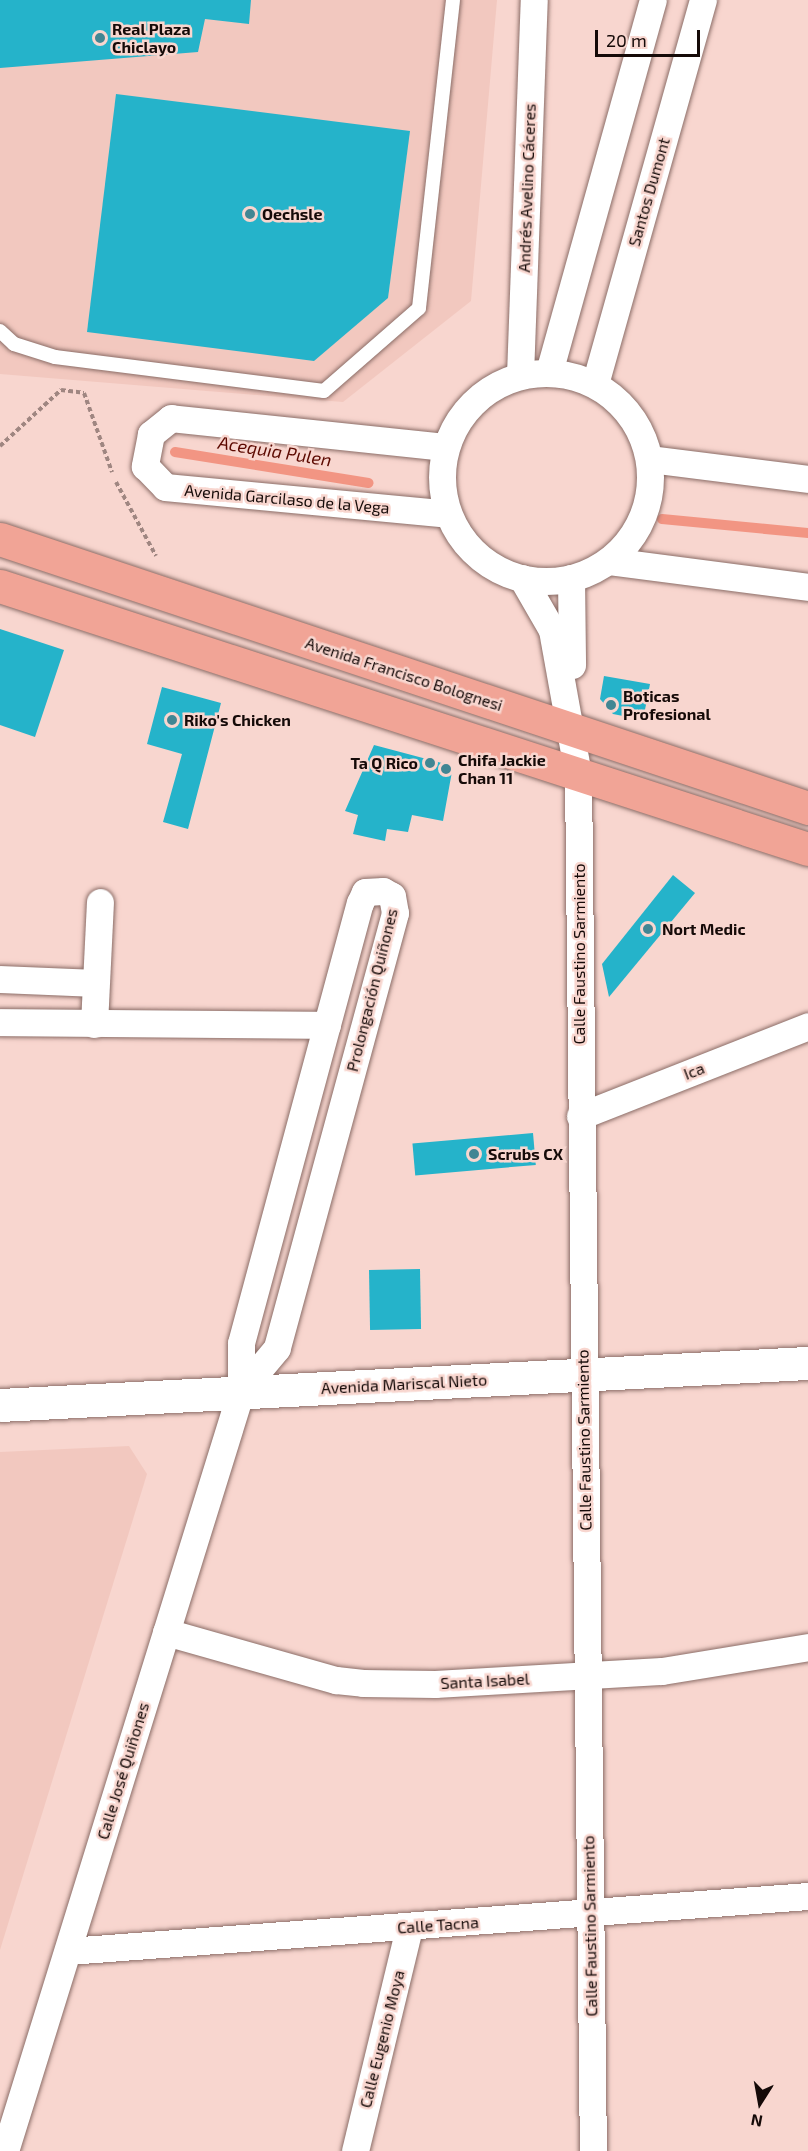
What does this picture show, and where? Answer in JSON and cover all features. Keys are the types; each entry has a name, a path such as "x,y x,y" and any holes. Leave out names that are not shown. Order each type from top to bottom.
{"main road":[{"name":"Avenida Francisco Bolognesi","path":"0,539 808,808"},
{"path":"0,586 808,849"},
{"name":"Avenida Mariscal Nieto","path":"0,1405 808,1363"}],"street":[{"name":"Andrés Avelino Cáceres","path":"520,375 534,0"},
{"path":"549,372 653,0"},
{"name":"Santos Dumont","path":"595,384 703,0"},
{"path":"549,372 595,384 621,403 640,429 650,459 651,488 644,516 629,541 609,561 571,578 522,578 490,565 465,543 448,514 441,481 445,447 456,422 473,401 495,385 520,375 549,372"},
{"name":"Avenida Garcilaso de la Vega","path":"445,447 171,418 152,434 145,466 165,487 448,514"},
{"path":"650,459 808,479"},
{"path":"609,561 808,587"},
{"name":"Calle Faustino Sarmiento","path":"522,578 552,630 573,729"},
{"name":"Calle Faustino Sarmiento","path":"571,578 573,729 578,774 593,2151"},
{"name":"Prolongación Quiñones","path":"383,891 392,896 395,913 277,1348 241,1391 241,1343 360,903 364,892 383,891"},
{"path":"94,1024 100,902"},
{"path":"0,979 95,982"},
{"path":"0,1022 327,1025"},
{"name":"Ica","path":"580,1116 808,1026"},
{"name":"Calle José Quiñones","path":"5,2151 241,1391"},
{"name":"Santa Isabel","path":"166,1632 336,1680 435,1684 587,1676 736,1662 808,1647"},
{"name":"Calle Tacna","path":"68,1951 590,1915 808,1896"},
{"name":"Calle Eugenio Moya","path":"355,2151 409,1926"}],"lane":[{"path":"0,331 14,344 55,357 324,391 419,308 453,0"}],"path":[{"path":"0,446 60,390 84,393"}],"shaded area":[{"path":"0,0 497,0 471,301 343,402 0,374"},
{"path":"129,1446 147,1474 0,1950 0,1452"}],"building":[{"name":"Real Plaza Chiclayo","path":"0,0 251,0 249,24 205,19 198,52 0,68"},
{"name":"Oechsle","path":"116,94 410,131 388,298 314,361 87,332"},
{"path":"0,629 64,650 35,737 0,725"},
{"path":"604,676 650,684 643,720 613,714 600,699"},
{"path":"162,687 221,703 188,829 163,822 182,754 147,744"},
{"path":"374,745 453,766 443,821 412,815 408,832 387,829 385,841 353,834 358,815 345,811"},
{"name":"Nort Medic","path":"673,875 695,893 609,997 602,964"},
{"name":"Scrubs CX","path":"533,1133 536,1165 415,1175 412,1144"},
{"path":"420,1269 421,1329 370,1330 369,1270"}],"waterway":[{"name":"Acequia Pulen","path":"175,452 369,483"},
{"name":"Acequia Pulen","path":"662,519 808,533"}],"place":[{"name":"Real Plaza Chiclayo","path":"100,38"},
{"name":"Oechsle","path":"250,214"},
{"name":"Boticas Profesional","path":"611,705"},
{"name":"Riko's Chicken","path":"172,720"},
{"name":"Ta Q Rico","path":"430,763"},
{"name":"Chifa Jackie Chan 11","path":"446,769"},
{"name":"Nort Medic","path":"648,929"},
{"name":"Scrubs CX","path":"474,1154"}]}
